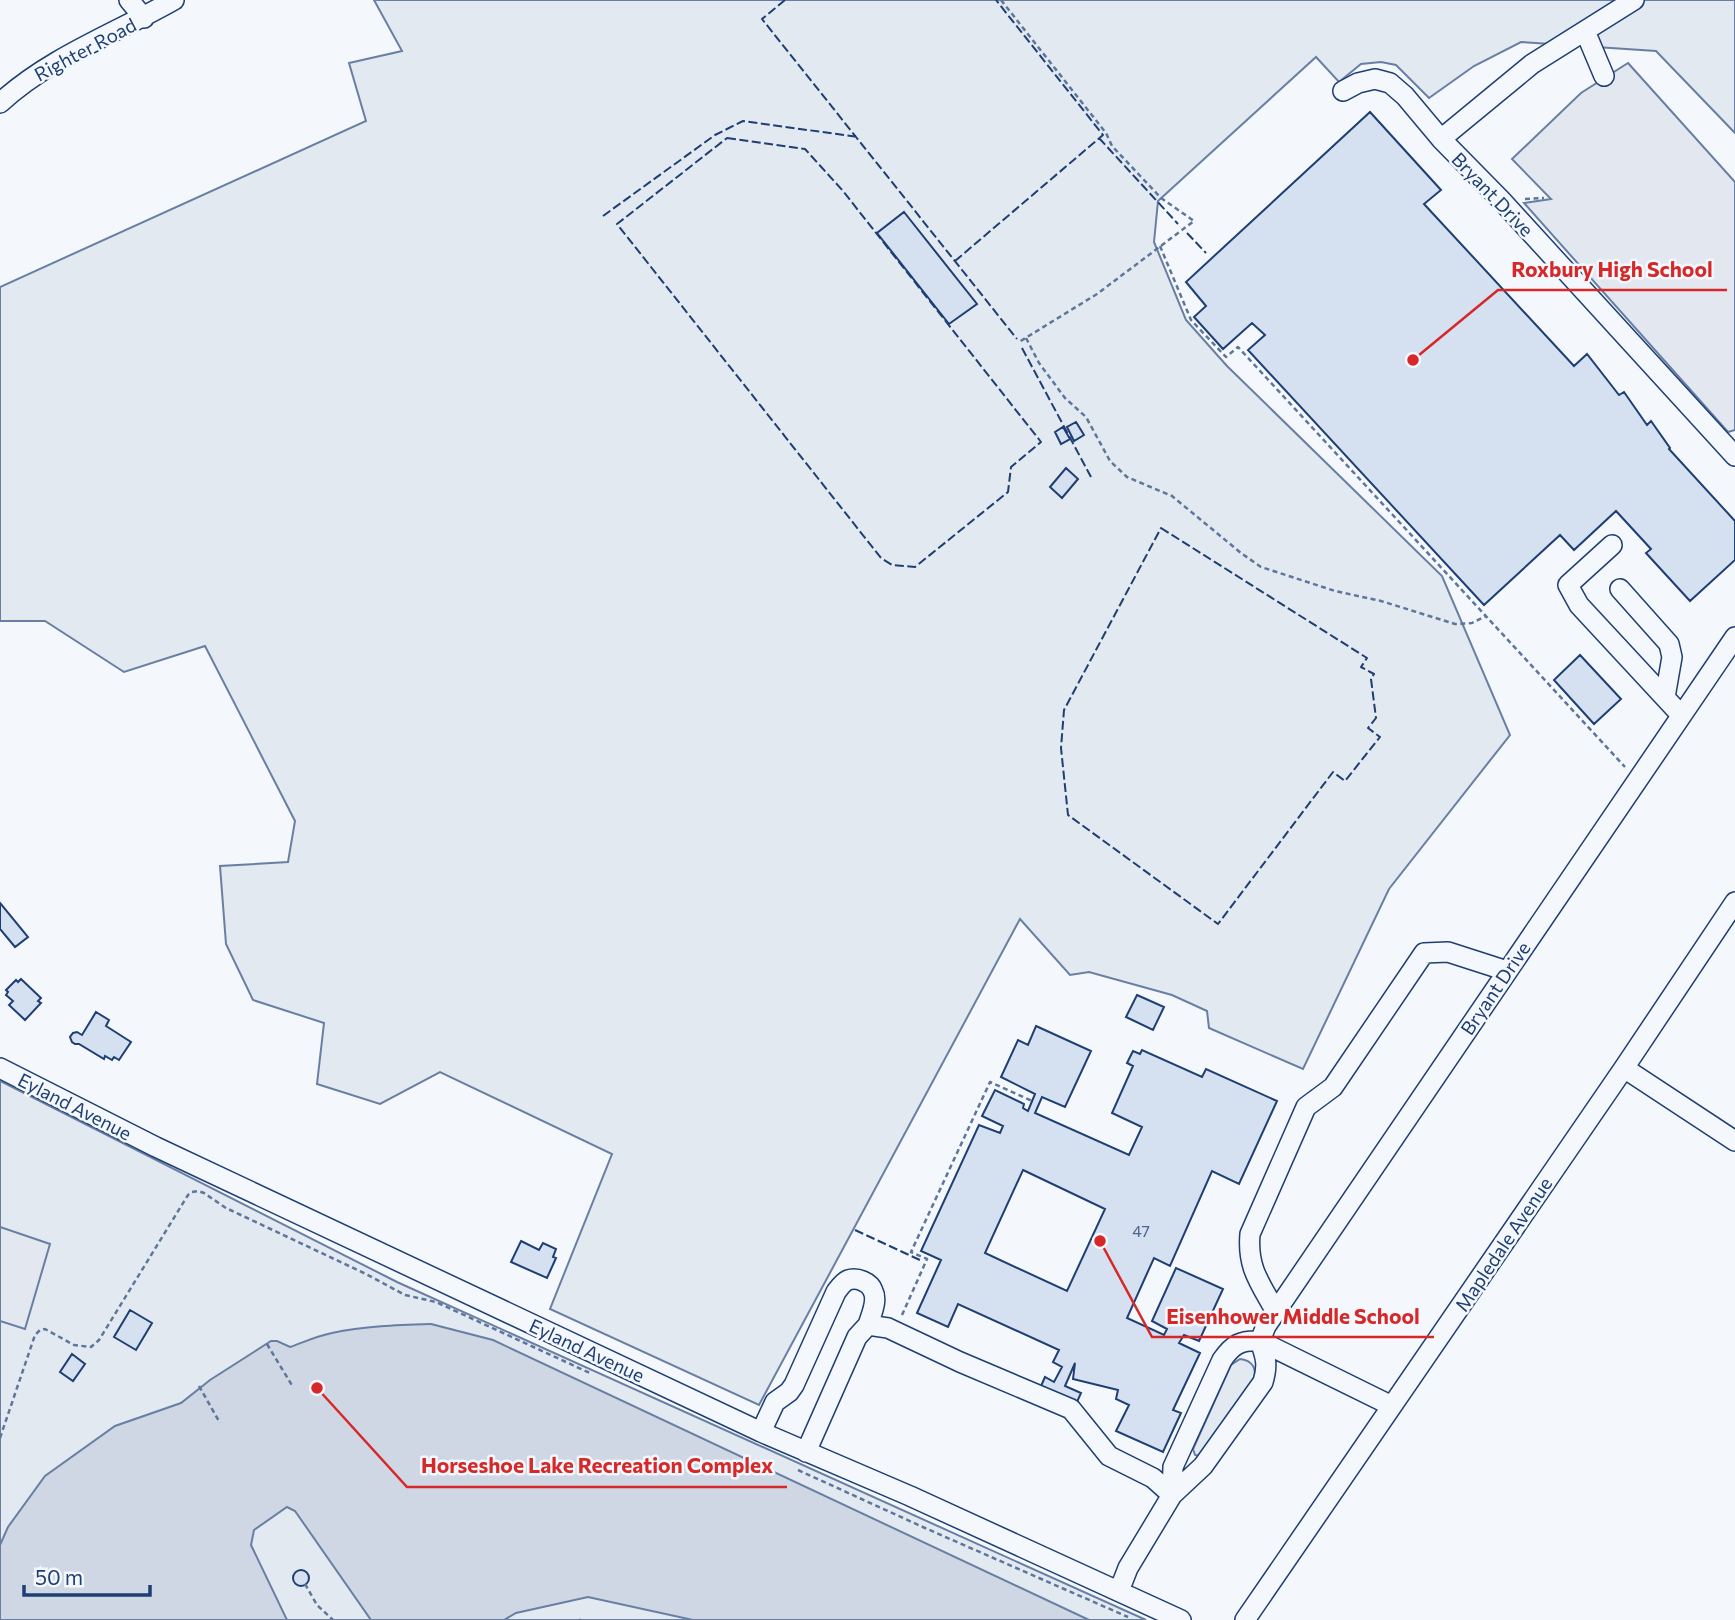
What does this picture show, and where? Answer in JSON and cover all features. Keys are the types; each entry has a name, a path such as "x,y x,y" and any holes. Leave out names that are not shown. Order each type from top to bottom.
{"street":[{"path":"129,0 144,18"},
{"name":"Righter Road","path":"0,103 19,86 54,64 174,0"},
{"name":"Bryant Drive","path":"1634,0 1532,64 1441,139 1501,200 1735,456"},
{"path":"1585,30 1604,76"},
{"path":"1343,91 1358,83 1375,79 1390,83 1415,107 1441,139"},
{"path":"1612,545 1568,585 1579,605 1681,715"},
{"path":"1620,589 1669,643 1672,657 1665,697"},
{"name":"Bryant Drive","path":"1260,1341 1266,1326 1735,637"},
{"name":"Mapledale Avenue","path":"1245,1620 1735,902"},
{"path":"1276,1312 1255,1276 1249,1250 1250,1234 1306,1107 1333,1087 1424,953 1448,952 1507,971"},
{"path":"1624,1068 1735,1141"},
{"name":"Eyland Avenue","path":"2,1072 761,1432 802,1461 911,1496 1181,1620"},
{"path":"761,1432 775,1402 794,1385 836,1292 849,1280 865,1282 873,1289 874,1300 868,1325 857,1337 802,1461"},
{"path":"868,1325 888,1328 1071,1409 1109,1456 1153,1478 1172,1495"},
{"path":"1172,1495 1173,1467 1222,1360 1238,1344 1247,1340 1260,1341 1392,1406"},
{"path":"1119,1591 1128,1568 1172,1495 1203,1466 1263,1382 1267,1360 1260,1341"}],"path":[{"path":"1001,0 1106,134 1112,146 1161,198 1194,221 1097,293 1019,342"},
{"path":"1518,199 1544,198"},
{"path":"1160,246 1191,320 1226,357 1238,347 1628,769"},
{"path":"1026,338 1039,363 1065,398 1086,416 1110,461 1127,477 1172,496 1261,567 1335,591 1381,601 1455,624 1472,622 1486,616"},
{"path":"900,1318 927,1259 911,1252 990,1082 1032,1101"},
{"path":"0,1438 35,1335 46,1329 75,1345 91,1347 99,1340 185,1199 192,1192 198,1191 226,1208 405,1295 436,1302 595,1376"},
{"path":"267,1344 293,1387"},
{"path":"199,1386 220,1423"},
{"path":"802,1461 937,1534 1134,1620"},
{"path":"305,1584 317,1605 333,1620"}],"shaded area":[{"path":"374,0 1735,0 1735,133 1656,51 1521,42 1474,66 1429,98 1396,65 1381,62 1361,64 1339,82 1316,57 1158,201 1154,242 1186,320 1227,366 1442,576 1510,735 1389,889 1303,1069 1209,1028 1207,1011 1172,995 1089,972 1070,975 1020,919 759,1405 550,1309 612,1154 440,1072 380,1104 317,1084 324,1023 253,1000 226,944 220,866 288,862 295,821 205,646 124,672 45,621 0,621 0,287 366,121 349,63 402,51"},
{"path":"1628,63 1735,182 1735,430 1728,432 1524,203 1551,199 1512,159 1581,93"},
{"path":"0,1081 397,1282 1146,1620 0,1620"},
{"path":"0,1227 50,1244 25,1329 0,1321"},
{"path":"431,1324 493,1340 1089,1620 693,1620 588,1597 516,1613 504,1620 371,1620 295,1511 287,1507 254,1530 251,1545 287,1620 0,1620 0,1545 8,1527 45,1476 115,1426 181,1403 210,1380 271,1341 290,1347 344,1331"},
{"path":"1240,1359 1253,1366 1253,1380 1200,1456 1195,1455 1193,1449 1231,1365"}],"building":[{"path":"1370,112 1441,190 1424,204 1574,366 1587,354 1619,395 1624,392 1647,425 1651,421 1669,449 1735,521 1735,560 1690,601 1646,553 1651,549 1616,511 1574,550 1560,535 1484,605 1248,350 1265,335 1252,323 1223,349 1194,317 1206,306 1186,282"},
{"path":"904,212 977,304 949,324 877,233"},
{"path":"1076,422 1084,435 1074,441 1067,427"},
{"path":"1063,427 1070,439 1061,444 1055,432"},
{"path":"1066,468 1078,479 1062,498 1050,487"},
{"path":"1580,655 1621,699 1594,724 1554,680"},
{"path":"0,903 28,937 15,947 0,929"},
{"path":"21,979 41,998 38,1001 41,1003 25,1020 9,1005 13,1001 6,995 6,990 16,980 18,982"},
{"path":"1137,995 1164,1007 1153,1030 1126,1017"},
{"path":"96,1012 109,1020 106,1026 131,1042 119,1060 105,1056 104,1059 72,1042 70,1037 73,1033 82,1035"},
{"path":"1036,1026 1091,1051 1065,1107 1042,1097 1035,1113 1129,1155 1142,1127 1112,1113 1133,1066 1127,1063 1133,1051 1140,1054 1142,1050 1202,1077 1206,1069 1277,1101 1239,1184 1212,1171 1170,1266 1154,1258 1127,1318 1164,1335 1167,1329 1152,1321 1176,1268 1223,1289 1199,1341 1184,1335 1179,1343 1200,1353 1173,1410 1181,1413 1163,1452 1116,1431 1129,1405 1116,1399 1118,1390 1073,1379 1075,1363 1065,1386 1081,1393 1077,1402 1041,1386 1045,1377 1054,1382 1062,1367 1053,1362 1059,1350 958,1304 948,1327 917,1313 941,1260 921,1251 979,1125 1000,1133 1003,1126 982,1116 995,1090 1024,1104 1023,1108 1028,1111 1035,1094 1001,1077 1018,1040 1028,1045","holes":["1023,1170 1105,1209 1067,1291 985,1253"]},
{"path":"521,1241 539,1250 543,1243 556,1249 553,1257 556,1258 547,1278 511,1262"},
{"path":"130,1310 152,1323 136,1350 114,1337"},
{"path":"72,1354 85,1364 73,1381 60,1372"},
{"path":"301,1570 309,1578 301,1586 293,1578"}],"fence":[{"path":"785,0 762,19 1017,339"},
{"path":"955,261 1103,135 996,0"},
{"path":"603,216 715,135 743,121 858,137"},
{"path":"727,138 805,149 843,191 1041,442 1011,467 1008,492 915,567 892,565 881,558 617,224 727,138"},
{"path":"1099,138 1178,224"},
{"path":"1187,233 1206,253"},
{"path":"1022,348 1091,477"},
{"path":"1161,528 1367,658 1361,667 1374,674 1371,679 1376,718 1368,728 1380,737 1345,781 1333,772 1218,924 1068,815 1061,748 1064,710 1161,528"},
{"path":"855,1230 922,1261"}],"place":[{"name":"Roxbury High School","path":"1413,360"},
{"name":"Eisenhower Middle School","path":"1100,1241"},
{"name":"Horseshoe Lake Recreation Complex","path":"317,1388"}]}
